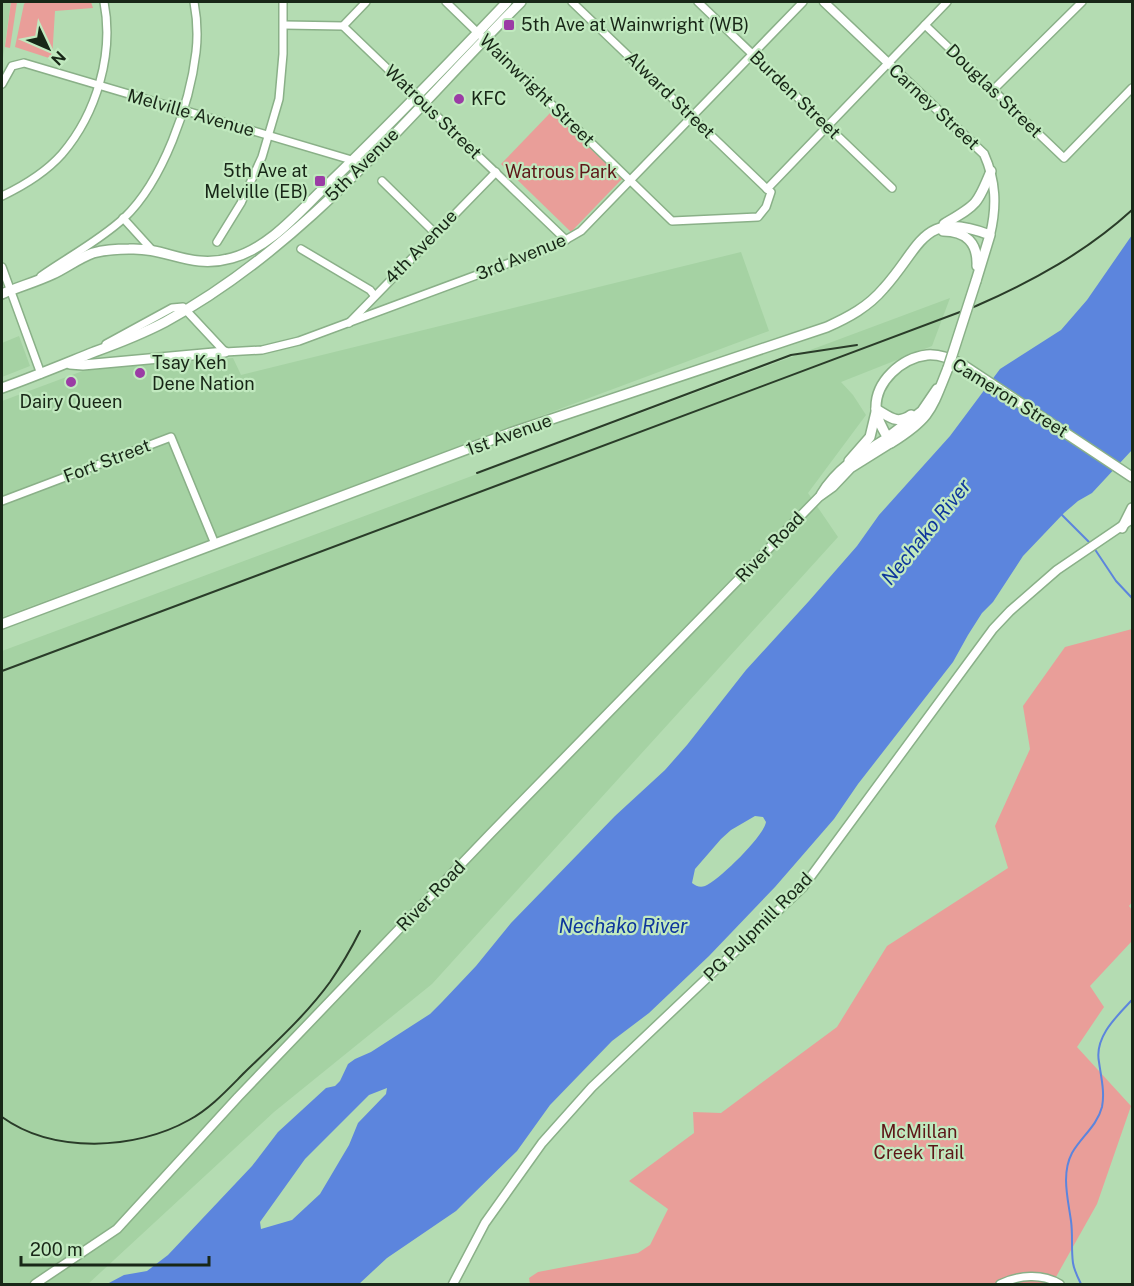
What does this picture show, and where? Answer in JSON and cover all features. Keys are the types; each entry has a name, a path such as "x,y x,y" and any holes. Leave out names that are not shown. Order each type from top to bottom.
{"main road":[{"name":"5th Avenue","path":"481,36 507,2"},
{"name":"5th Avenue","path":"153,251 202,262 230,259 245,254 262,244 420,99 481,36 521,2"},
{"name":"5th Avenue","path":"68,364 139,335 186,310 278,247 365,164 420,99"},
{"name":"1st Avenue","path":"2,624 510,434 827,327 850,317 870,303 886,286 917,243 927,234 974,206 992,171"},
{"path":"935,230 956,225 990,235"},
{"path":"935,230 953,231 965,235 974,244 977,258 976,280"},
{"name":"River Road","path":"889,440 909,431 927,416 935,403 990,235"},
{"path":"6,292 51,275 93,253 131,248 153,251"},
{"path":"2,388 68,364 83,365 225,352"},
{"name":"Cameron Street","path":"849,461 870,437 878,397 889,375 913,358 929,355 944,357 963,365 1130,476"},
{"name":"River Road","path":"889,440 922,411 943,381"},
{"path":"876,409 897,421 903,421 930,399"},
{"path":"876,409 879,422 889,440"},
{"path":"1122,528 1132,508"}],"street":[{"path":"2,196 26,184 62,154 82,123 98,86 106,51 104,2"},
{"path":"32,282 94,241 123,218 156,176 184,111 196,52 197,22 194,2"},
{"path":"217,242 241,203 261,157 267,136 281,85 283,2"},
{"path":"284,25 343,26 366,2"},
{"name":"Wainwright Street","path":"446,2 672,221 758,217 766,207 771,192 767,189"},
{"name":"Alward Street","path":"572,2 767,189"},
{"name":"Burden Street","path":"698,2 892,188"},
{"name":"3rd Avenue","path":"225,352 262,350 281,346 348,324 555,246 581,231 803,2"},
{"name":"Carney Street","path":"824,2 984,154 992,171 995,194 990,235"},
{"path":"767,189 947,2"},
{"path":"993,90 1082,2"},
{"name":"Douglas Street","path":"925,25 1064,158 1132,87"},
{"name":"Watrous Street","path":"343,26 566,240"},
{"name":"Melville Avenue","path":"2,84 16,64 24,63 365,164"},
{"name":"4th Avenue","path":"348,324 495,172"},
{"path":"381,181 435,232"},
{"path":"123,218 153,251"},
{"path":"301,249 370,290 374,295"},
{"path":"2,267 6,292 41,374"},
{"path":"186,310 225,352"},
{"name":"Fort Street","path":"2,501 171,436 215,544"},
{"name":"River Road","path":"819,497 828,483 849,461 889,440"},
{"name":"River Road","path":"35,1284 117,1229 238,1096 474,850 819,497 851,468 889,440"},
{"path":"1122,528 1132,519"},
{"path":"1122,528 1132,524"},
{"name":"PG Pulpmill Road","path":"453,1284 485,1223 542,1143 592,1088 803,887 993,629 1032,591 1082,553 1122,528"},
{"path":"1000,1284 1016,1277 1044,1278 1060,1284"}],"shaded area":[{"path":"2,2 11,2 2,65"},
{"path":"741,252 769,331 2,617 2,401 88,369 233,358 241,375"},
{"path":"950,298 932,346 841,382 866,415 808,493 838,537 432,984 274,1112 88,1284 2,1284 2,651"},
{"path":"19,336 30,366 2,377 2,343"}],"green space":[{"path":"11,2 17,2 10,48 5,47"},
{"path":"26,2 91,2 93,8 55,11 52,59 15,47"},
{"name":"Watrous Park","path":"552,111 622,179 571,232 501,164"},
{"name":"McMillan Creek Trail","path":"1132,629 1132,902 1129,906 1132,910 1132,941 1090,986 1104,1007 1077,1047 1131,1106 1097,1204 1052,1284 530,1284 529,1278 538,1272 638,1253 650,1245 668,1209 629,1181 694,1133 693,1112 721,1113 837,1027 887,946 1008,868 995,826 1030,749 1023,706 1065,647"}],"water":[{"name":"Nechako River","path":"1132,235 1132,450 1092,493 1064,513 1023,556 993,602 982,613 953,662 858,784 834,819 775,887 709,956 649,1013 612,1041 550,1105 517,1151 456,1211 387,1258 359,1284 107,1284 124,1275 147,1271 168,1255 252,1166 278,1132 326,1088 335,1086 340,1081 348,1064 430,1014 442,1002 476,966 511,923 615,816 665,770 746,670 857,546 879,515 950,436 1000,369 1061,330 1087,300","holes":["755,816 763,817 766,822 758,837 740,857 705,886 701,887 692,883 695,869 721,839 731,830","387,1088 386,1094 358,1123 349,1145 320,1194 292,1220 261,1229 260,1222 305,1159 369,1095"]}],"waterway":[{"path":"1062,515 1091,544"},
{"path":"1094,548 1116,581 1132,598"},
{"path":"1081,1284 1073,1263 1072,1226 1066,1187 1067,1169 1072,1153 1093,1126 1102,1107 1103,1090 1098,1053 1103,1036 1132,1000"}],"railway":[{"path":"2,671 976,306 1058,264 1096,239 1132,210"},
{"path":"477,473 791,355 857,345"},
{"path":"2,1117 23,1129 45,1137 95,1144 145,1137 189,1120 219,1098 311,1006 334,976 360,931"}],"place":[{"name":"5th Ave at Wainwright (WB)","path":"509,25"},
{"name":"KFC","path":"459,99"},
{"name":"5th Ave at Melville (EB)","path":"320,181"},
{"name":"Tsay Keh Dene Nation","path":"140,373"},
{"name":"Dairy Queen","path":"71,382"}]}
